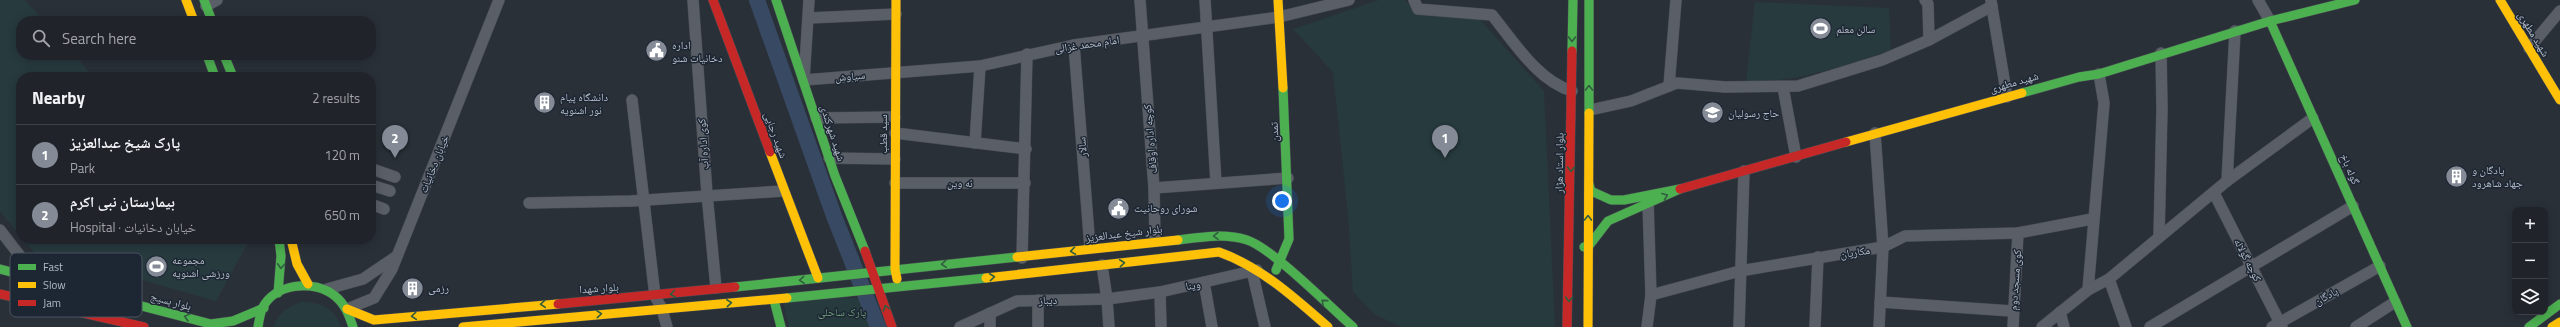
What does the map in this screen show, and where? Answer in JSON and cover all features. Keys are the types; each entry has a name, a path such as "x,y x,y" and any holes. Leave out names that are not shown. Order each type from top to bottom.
{"main road":[{"path":"186,0 192,16"},
{"name":"شهید رجایی","path":"713,0 783,190 818,278"},
{"name":"شهید شهرکندی","path":"776,0 869,272 880,289 892,327"},
{"name":"سید قطب","path":"896,0 895,268 900,288"},
{"name":"تمدن","path":"1271,281 1289,239 1288,178 1278,0"},
{"name":"بلوار استاد هژار","path":"1567,327 1570,247 1572,0"},
{"path":"1588,327 1590,110 1589,0"},
{"name":"شهید مطهری","path":"1680,189 1796,157 1875,133 2079,77 2099,74 2160,53 2270,21 2355,0"},
{"name":"شهید مطهری","path":"2500,0 2560,100"},
{"path":"205,3 210,16"},
{"name":"گوله باخ","path":"2270,21 2407,327"},
{"path":"209,60 213,72"},
{"path":"226,60 231,72"},
{"path":"1572,110 1590,110"},
{"path":"1589,184 1591,191 1611,200 1624,200 1680,189"},
{"path":"1588,247 1608,221 1680,189"},
{"path":"1570,212 1588,200 1600,195 1611,200"},
{"name":"بلوار شیخ عبدالعزیز","path":"855,274 895,268 1022,258 1155,240 1220,235 1240,238 1261,248 1279,261 1353,327"},
{"path":"278,293 281,256 280,244"},
{"path":"292,244 297,264 308,284"},
{"path":"1570,247 1588,247"},
{"path":"463,327 531,324 662,309 774,300 842,291 900,288 1219,252 1232,256 1271,281 1328,327"},
{"name":"بلوار بسیج","path":"0,269 10,271"},
{"name":"بلوار شهدا","path":"347,308 374,320 655,296 716,288 855,274"},
{"path":"258,327 264,308 278,293 293,286 308,284 327,289 338,298 347,308 353,327"},
{"path":"0,294 10,296"},
{"path":"774,300 781,327"},
{"path":"2529,327 2560,304"},
{"name":"بلوار بسیج","path":"142,306 211,324 233,321 264,308"},
{"path":"100,317 144,327"},
{"path":"2552,327 2560,322"}],"street":[{"path":"205,3 217,0"},
{"name":"خیابان دخانیات","path":"347,308 374,298 396,256 499,0"},
{"name":"کوی اداره آب","path":"694,0 707,194 716,288"},
{"path":"804,80 809,0"},
{"name":"کوچه اداره اوقاف","path":"1140,0 1154,188 1155,240"},
{"path":"1205,0 1208,25 1216,183"},
{"name":"امام محمد غزالی","path":"895,72 980,66 1027,54 1074,45 1142,37 1208,25 1279,17 1349,0"},
{"path":"1414,0 1418,9 1492,15 1535,70 1561,88 1572,91"},
{"path":"1669,86 1676,0"},
{"path":"1925,0 1928,4 1929,40"},
{"path":"2258,0 2270,21"},
{"path":"1590,110 1630,101 1677,83 1724,87 1798,86 1882,60 1929,40 1991,3 2007,97"},
{"path":"2529,48 2560,11"},
{"path":"809,18 896,14"},
{"path":"2227,181 2235,31"},
{"name":"سالار","path":"1074,45 1090,248"},
{"path":"2159,237 2162,108 2160,53"},
{"path":"1022,258 1026,149 1027,54"},
{"path":"974,142 980,66"},
{"name":"سیاوش","path":"804,80 895,72"},
{"path":"2088,290 2092,219 2104,103 2099,74"},
{"path":"1784,87 1796,157"},
{"path":"632,100 655,296 662,309 667,327"},
{"path":"816,118 895,117"},
{"path":"2042,327 2088,290 2109,279 2214,194 2227,181 2313,118"},
{"path":"896,133 1026,149"},
{"path":"1875,133 1883,247 1879,327"},
{"path":"829,158 895,159"},
{"path":"376,170 395,177"},
{"path":"1739,327 1744,171"},
{"path":"1154,188 1288,178"},
{"name":"ئه وین","path":"895,183 1025,183"},
{"path":"376,187 390,191"},
{"path":"529,203 644,199 783,190"},
{"name":"کوچه گولاله","path":"2214,194 2278,326"},
{"path":"1647,327 1651,295 1648,202"},
{"path":"376,206 384,209"},
{"path":"2150,327 2353,206"},
{"name":"مکاریان","path":"1651,295 1740,271 1883,247 1905,236 2018,233 2092,219"},
{"path":"0,230 18,253"},
{"name":"کوی مسجد دوم","path":"2013,327 2012,311 2018,233"},
{"path":"327,289 362,279 396,256"},
{"path":"1815,327 1818,258"},
{"path":"1102,265 1109,327"},
{"name":"پادگان","path":"2278,326 2380,266"},
{"path":"1204,282 1254,271 1265,327"},
{"path":"2109,279 2126,327"},
{"name":"وینا","path":"1107,299 1160,292 1204,282 1212,327"},
{"path":"1160,292 1161,327"},
{"name":"دیباز","path":"960,327 1017,301 1107,299"},
{"path":"1038,300 1038,327"},
{"path":"1880,302 2012,311"},
{"path":"2356,327 2395,302"},
{"path":"2060,312 2064,327"},
{"path":"990,313 990,327"}],"green space":[{"path":"0,0 25,0 39,16 16,16 16,60 79,60 89,72 16,72 16,231 0,211"},
{"path":"1379,0 1405,0 1419,13 1476,15 1544,91 1555,327 1401,327 1374,314 1353,292 1348,215 1333,72 1293,29"},
{"name":"سالن معلم","path":"1755,2 1889,8 1891,50 1803,76 1746,83"},
{"name":"مجموعه ورزشی اشنویه","path":"27,244 247,244 216,301 142,280 142,253 35,253"},
{"name":"پارک ساحلی","path":"842,297 863,299 871,327 789,327 783,303"},
{"path":"301,302 314,303 326,307 335,315 341,327 274,327 278,318 284,311"}],"waterway":[{"path":"757,0 834,216 878,327"}],"traffic: fast":[{"path":"204,0 210,16"},
{"path":"776,0 835,176 865,251"},
{"path":"1572,51 1573,0"},
{"path":"1589,0 1589,113"},
{"path":"2022,93 2079,77 2099,74 2270,21 2355,0"},
{"path":"2270,21 2407,327"},
{"path":"209,60 213,72"},
{"path":"226,60 231,72"},
{"path":"1276,270 1289,239 1283,88"},
{"path":"1584,247 1588,247 1608,221 1680,189 1624,200 1611,200 1591,191 1589,184"},
{"path":"1178,240 1221,236 1247,240 1258,245 1301,279 1353,327"},
{"path":"278,293 281,256 280,244"},
{"path":"735,287 1017,257"},
{"path":"0,269 10,272"},
{"path":"787,298 986,278"},
{"path":"258,327 262,309 268,300 285,289 295,286 316,287 335,296 344,306 353,327"},
{"path":"774,300 781,327"},
{"path":"2529,327 2560,304"},
{"path":"142,306 211,324 233,321 264,308"}],"traffic: slow":[{"path":"186,0 192,16"},
{"path":"896,0 895,269 897,279"},
{"path":"1278,0 1283,88"},
{"path":"2500,0 2560,100"},
{"path":"1846,142 2022,93"},
{"path":"1588,327 1589,113"},
{"path":"770,152 818,278"},
{"path":"1017,257 1178,240"},
{"path":"292,244 297,264 308,284"},
{"path":"986,278 1219,252 1249,266 1277,284 1328,327"},
{"path":"463,327 787,298"},
{"path":"347,309 374,320 558,304"},
{"path":"2552,327 2560,322"}],"traffic: jam":[{"path":"713,0 770,152"},
{"path":"1567,327 1572,51"},
{"path":"1680,189 1846,142"},
{"path":"865,251 892,327"},
{"path":"558,304 735,287"},
{"path":"0,294 10,296"},
{"path":"100,317 144,327"}],"place":[{"name":"سالن معلم","path":"1821,29"},
{"name":"اداره دخانیات شنو","path":"657,51"},
{"name":"دانشگاه پیام نور اشنویه","path":"545,103"},
{"name":"حاج رسولیان","path":"1712,113"},
{"name":"بیمارستان نبی اکرم","path":"395,158"},
{"name":"پارک شیخ عبدالعزیز","path":"1445,158"},
{"name":"پادگان و جهاد شاهرود","path":"2457,176"},
{"name":"شورای روحانیت","path":"1119,208"},
{"name":"مجموعه ورزشی اشنویه","path":"157,266"},
{"name":"رزمی","path":"413,288"}]}
